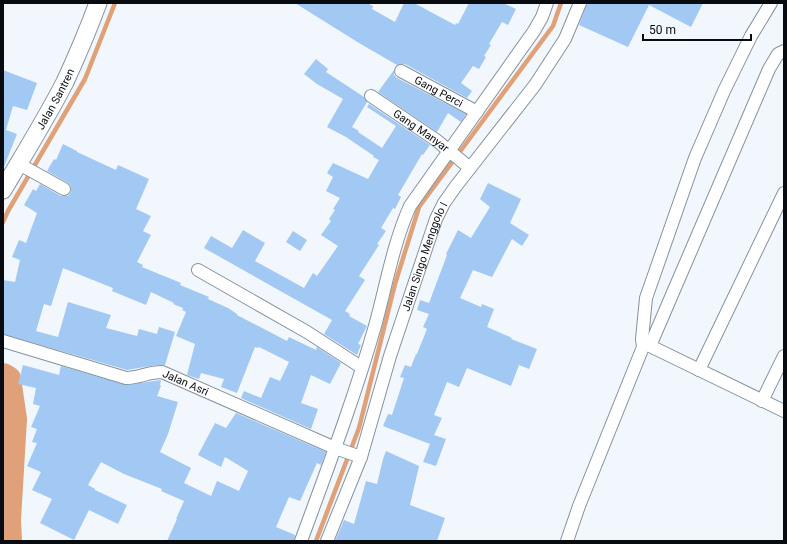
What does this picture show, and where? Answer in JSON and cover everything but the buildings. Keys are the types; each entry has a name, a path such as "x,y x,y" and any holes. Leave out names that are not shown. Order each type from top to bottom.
{"street":[{"name":"Jalan Santren","path":"3,190 27,168 87,32 98,3"},
{"path":"301,541 338,449 374,326 401,225 410,206 452,152 477,112 534,31 548,3"},
{"name":"Jalan Singo Menggolo I","path":"327,541 359,456 390,356 436,219 469,166 535,85 557,52 565,39 580,3"},
{"path":"567,541 579,506 643,347 646,298 695,158 724,91 751,36 771,3"},
{"path":"784,51 778,54 769,69 650,346 784,412"},
{"name":"Gang Perci","path":"401,71 477,112"},
{"name":"Gang Manyar","path":"371,96 436,140 469,166"},
{"path":"27,168 64,189"},
{"path":"700,370 784,193"},
{"path":"198,270 307,332 361,367"},
{"name":"Jalan Asri","path":"3,341 126,378 134,378 152,372 162,372 338,449 359,456"},
{"path":"762,401 784,356"}],"waterway":[{"path":"3,222 85,79 115,3"},
{"path":"316,541 359,428 395,284 419,207 553,26 561,3"},
{"path":"3,366 8,379"},
{"path":"3,376 8,379 14,419 8,520 9,541"}]}
